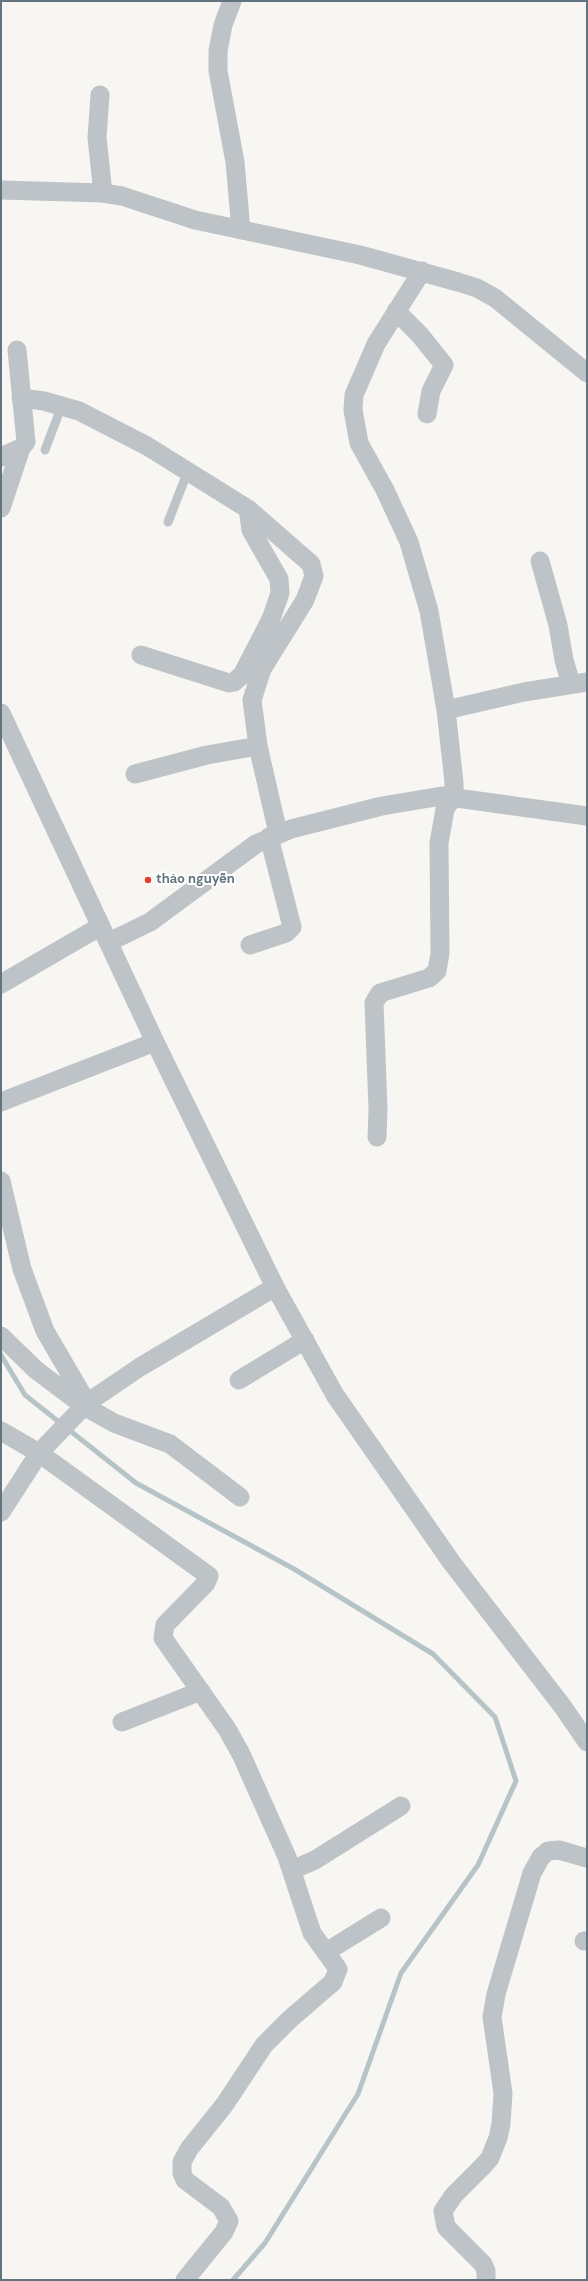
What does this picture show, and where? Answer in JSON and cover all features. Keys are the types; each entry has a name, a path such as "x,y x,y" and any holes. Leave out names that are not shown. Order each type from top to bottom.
{"street":[{"path":"232,1 223,25 218,52 218,71 235,162 241,230"},
{"path":"100,95 96,138 102,193"},
{"path":"1,190 102,193 131,199 195,220 360,255 422,271 477,288 494,298 587,373"},
{"path":"377,1137 378,1109 374,1002 380,993 429,978 437,971 440,952 439,843 445,809 454,796 446,710 429,611 409,542 385,490 359,443 353,410 354,395 362,373 376,344 422,271"},
{"path":"396,311 420,336 444,365 430,390 427,414"},
{"path":"1,508 21,448 26,442 17,350"},
{"path":"21,398 62,406 121,431 188,470 248,509 304,556 314,570 314,576 305,600 271,654 257,681 252,710 273,835 292,927 286,933 250,945"},
{"path":"1,457 21,448"},
{"path":"141,655 229,683 234,682 242,675 271,619 280,593 279,579 251,530 248,509"},
{"path":"446,710 579,683 564,660 558,625 540,561"},
{"path":"1,713 7,746 105,934 155,1042 275,1287 335,1395 452,1563 563,1707 587,1742"},
{"path":"135,774 208,755 258,746"},
{"path":"1,984 105,934 150,922 232,860 273,835 382,806 431,797 454,796 587,816"},
{"path":"1,1102 155,1042"},
{"path":"1,1181 22,1269 42,1324 63,1365 82,1408"},
{"path":"1,1512 44,1448 82,1408 140,1367 275,1287"},
{"path":"1,1336 36,1370 82,1408 114,1423 170,1444 240,1497"},
{"path":"238,1380 305,1340"},
{"path":"1,1431 44,1448 208,1576 206,1583 165,1625 162,1630 165,1642 201,1691 241,1754 292,1870 312,1933 337,1965 338,1973 333,1982 290,2019 264,2045 234,2091 189,2149 182,2162 182,2173 185,2180 221,2207 229,2221 224,2232 185,2280"},
{"path":"122,1722 201,1691"},
{"path":"292,1870 315,1860 401,1806"},
{"path":"486,2280 486,2271 483,2264 446,2227 443,2211 454,2195 478,2174 498,2138 501,2124 503,2093 492,2017 496,1994 532,1873 541,1857 548,1851 559,1850 587,1858"},
{"path":"326,1952 381,1918"}],"lane":[{"path":"45,450 62,406"},
{"path":"168,522 188,470"}],"waterway":[{"path":"1,1355 25,1395 136,1483 294,1569 433,1654 495,1717 516,1781 478,1865 401,1973 358,2094 265,2243 233,2280"}],"place":[{"name":"thảo nguyễn","path":"148,880"}]}
